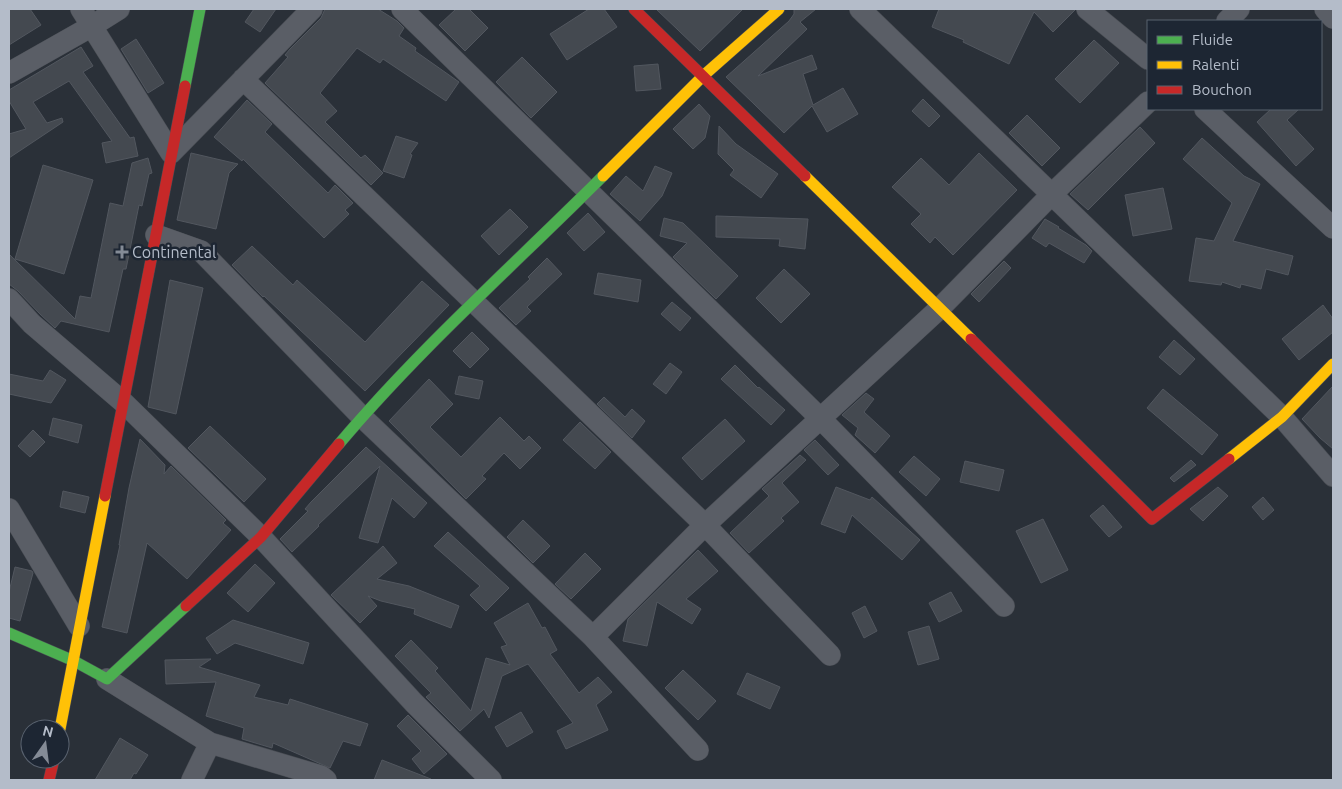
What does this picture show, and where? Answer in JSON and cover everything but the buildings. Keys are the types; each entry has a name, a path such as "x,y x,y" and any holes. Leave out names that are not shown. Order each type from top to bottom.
{"street":[{"path":"9,73 86,17 118,9"},
{"path":"62,719 200,9"},
{"path":"171,153 312,9"},
{"path":"402,9 820,418 1004,606"},
{"path":"634,9 940,308 1152,519 1282,417 1333,364"},
{"path":"107,679 261,537 362,417 473,302 588,191 702,76 779,9"},
{"path":"860,9 1282,417 1333,476"},
{"path":"1088,9 1147,58"},
{"path":"1228,20 1239,9"},
{"path":"1325,9 1333,18"},
{"path":"86,17 171,153"},
{"path":"243,79 705,525 830,655"},
{"path":"593,637 705,525 940,308 1052,194 1147,103"},
{"path":"1205,110 1333,228"},
{"path":"156,235 201,251 362,417 593,637 698,750"},
{"path":"9,298 32,324 123,402 261,537 414,704 491,780"},
{"path":"9,509 79,626"},
{"path":"9,633 74,661 107,679 210,743 321,776 326,780"},
{"path":"192,780 210,743"}],"traffic: fast":[{"path":"185,86 200,9"},
{"path":"339,444 435,340 603,176"},
{"path":"9,633 74,661 107,679 186,606"}],"traffic: slow":[{"path":"603,176 703,76 779,9"},
{"path":"805,176 971,339"},
{"path":"1229,459 1282,417 1333,364"},
{"path":"62,719 105,496"}],"traffic: jam":[{"path":"634,9 805,176"},
{"path":"105,496 185,86"},
{"path":"971,339 1152,519 1229,459"},
{"path":"186,606 261,537 339,444"},
{"path":"49,780 52,769"}],"place":[{"name":"Continental","path":"122,252"}]}
